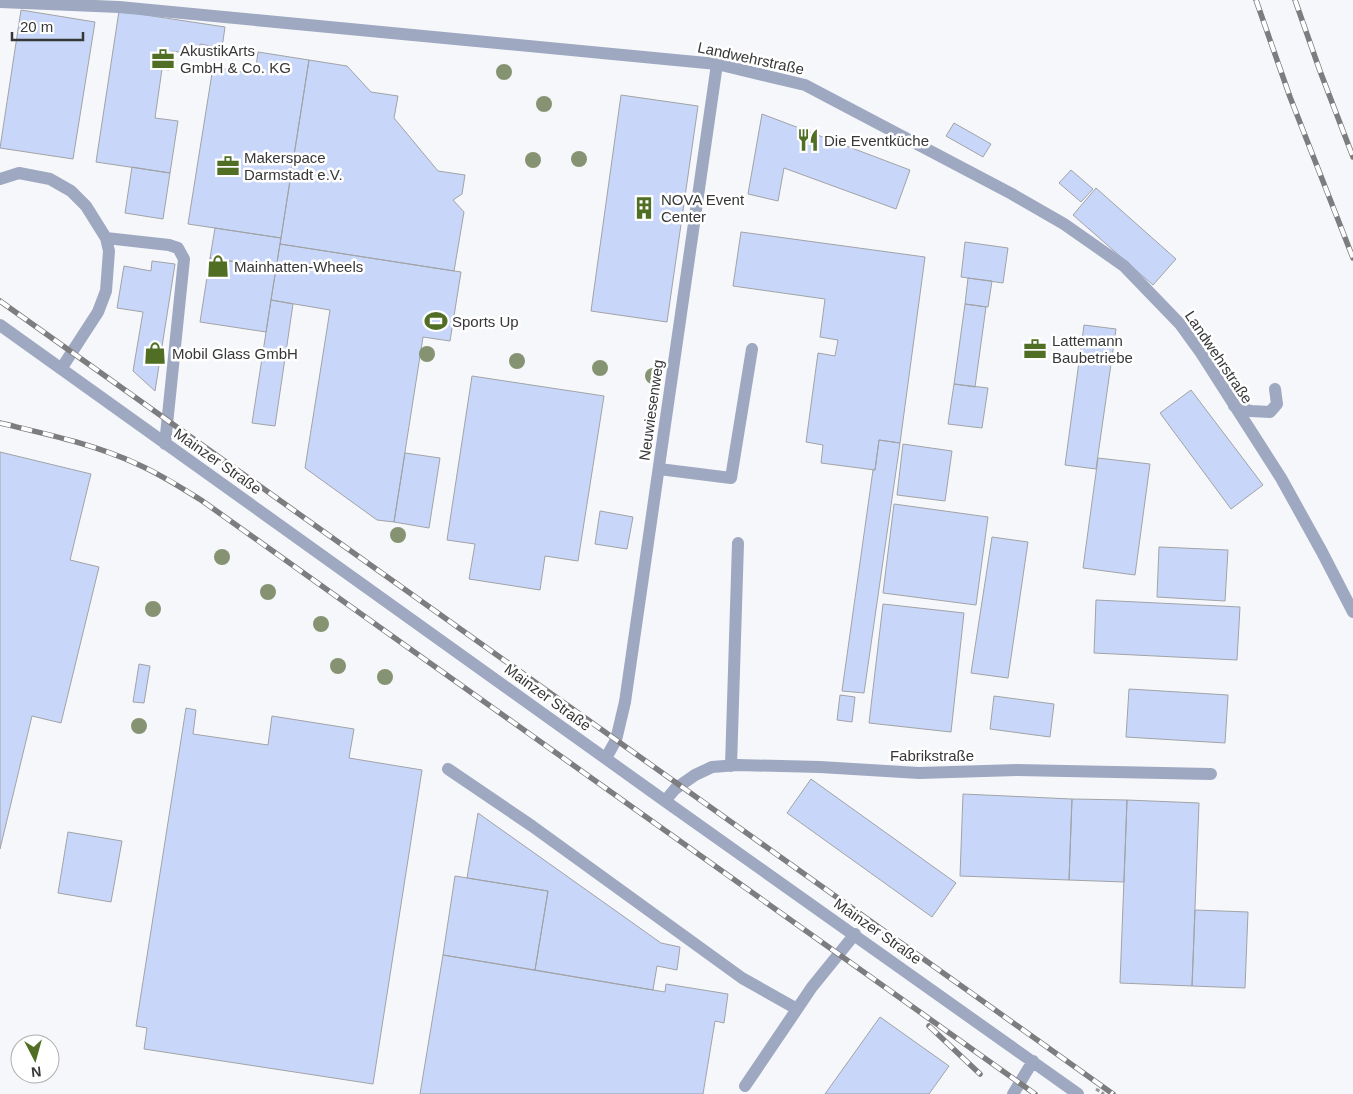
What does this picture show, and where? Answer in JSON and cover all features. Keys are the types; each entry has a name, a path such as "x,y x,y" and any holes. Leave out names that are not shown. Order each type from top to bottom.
{"street":[{"name":"Landwehrstraße","path":"0,2 119,7 717,64 806,85 1012,194 1064,224 1124,266 1151,292 1180,324 1201,353 1280,478 1353,612"},
{"name":"Neuwiesenweg","path":"606,758 616,740 621,724 717,64"},
{"path":"0,179 19,173 50,179 71,191 86,206 106,238 109,251 106,291 98,312 61,369"},
{"path":"106,238 169,245 178,248 184,258 165,444"},
{"name":"Mainzer Straße","path":"0,325 1078,1094"},
{"path":"658,469 731,478 752,348"},
{"path":"1234,406 1251,411 1270,412 1277,404 1275,388"},
{"path":"730,766 738,544"},
{"name":"Fabrikstraße","path":"665,801 676,789 695,775 712,767 730,766 820,767 919,773 1017,770 1211,774"},
{"path":"448,769 532,826 742,978 797,1009"},
{"path":"746,1086 812,987 855,934"},
{"path":"1013,1094 1032,1061"}],"building":[{"path":"21,10 95,22 73,159 0,148"},
{"path":"119,11 225,27 222,48 200,44 199,55 172,51 169,70 162,69 155,118 178,121 170,173 96,162"},
{"path":"258,52 309,60 281,238 188,224 213,67 255,74"},
{"path":"309,60 347,66 371,92 398,96 394,118 438,171 465,175 462,194 453,200 464,212 454,271 280,244"},
{"name":"NOVA Event Center","path":"621,95 698,106 667,322 591,311"},
{"path":"762,114 910,170 896,209 784,168 778,201 748,194"},
{"path":"954,123 991,144 983,157 946,136"},
{"path":"132,167 170,173 163,219 125,213"},
{"path":"1071,170 1093,189 1081,202 1059,183"},
{"path":"1096,188 1176,259 1153,285 1073,215"},
{"path":"215,228 281,238 276,268 210,258"},
{"path":"741,232 925,257 900,443 879,440 875,470 821,463 823,445 806,442 818,353 835,356 838,340 820,337 825,299 733,286"},
{"path":"965,242 1008,248 1003,283 961,277"},
{"path":"280,244 461,272 450,341 423,337 394,522 377,520 305,468 330,310 271,300"},
{"path":"210,258 276,268 266,332 200,322"},
{"path":"152,261 175,264 155,391 133,371 143,312 117,308 124,266 151,271"},
{"path":"968,278 992,281 988,307 965,304"},
{"path":"271,300 293,304 275,426 252,423"},
{"path":"965,304 986,307 975,387 954,384"},
{"path":"1084,325 1116,329 1096,469 1065,465"},
{"path":"472,376 604,396 578,561 545,556 540,590 469,579 475,544 447,540"},
{"path":"954,384 988,388 982,428 948,424"},
{"path":"1191,390 1263,485 1231,509 1160,413"},
{"path":"879,440 900,443 864,693 842,691 873,470 875,470"},
{"path":"903,444 952,451 945,501 897,495"},
{"path":"0,452 91,474 70,560 99,567 61,723 32,716 0,849"},
{"path":"405,453 440,458 429,528 394,522"},
{"path":"1098,458 1150,464 1135,575 1083,568"},
{"path":"894,504 988,517 976,605 883,593"},
{"path":"600,511 633,517 627,549 595,544"},
{"path":"992,537 1028,542 1008,678 971,673"},
{"path":"1159,547 1228,550 1225,601 1157,597"},
{"path":"1096,600 1240,607 1237,660 1094,653"},
{"path":"883,604 964,613 951,732 869,723"},
{"path":"139,664 150,666 144,703 133,702"},
{"path":"1129,689 1228,695 1225,743 1126,737"},
{"path":"840,695 855,697 852,722 837,720"},
{"path":"994,696 1054,704 1050,737 990,729"},
{"path":"186,708 196,710 193,734 268,745 272,716 354,729 349,758 422,770 373,1084 144,1049 147,1028 136,1026"},
{"path":"811,779 956,883 932,917 787,813"},
{"path":"963,794 1072,799 1069,880 960,876"},
{"path":"1072,799 1127,800 1124,882 1069,880"},
{"path":"1127,800 1199,803 1192,986 1120,983"},
{"path":"478,813 661,943 680,947 677,970 657,966 653,990 535,970 548,891 467,878"},
{"path":"68,832 122,841 111,902 58,893"},
{"path":"455,876 548,891 535,970 443,955"},
{"path":"1195,910 1248,912 1245,988 1192,986"},
{"path":"443,955 665,992 666,984 728,994 724,1023 715,1021 703,1094 420,1094"},
{"path":"880,1017 949,1066 929,1094 825,1094"}],"railway":[{"path":"1256,0 1290,97 1353,258"},
{"path":"1295,0 1353,157"},
{"path":"0,301 1113,1094"},
{"path":"0,423 70,440 121,457 154,472 201,500 1035,1094"},
{"path":"929,1026 980,1074"}],"place":[{"name":"AkustikArts GmbH & Co. KG","path":"163,59"},
{"name":"Die Eventküche","path":"808,140"},
{"name":"Makerspace Darmstadt e.V.","path":"228,166"},
{"name":"NOVA Event Center","path":"644,208"},
{"name":"Mainhatten-Wheels","path":"218,266"},
{"name":"Sports Up","path":"436,321"},
{"name":"Lattemann Baubetriebe","path":"1035,349"},
{"name":"Mobil Glass GmbH","path":"155,353"}]}
